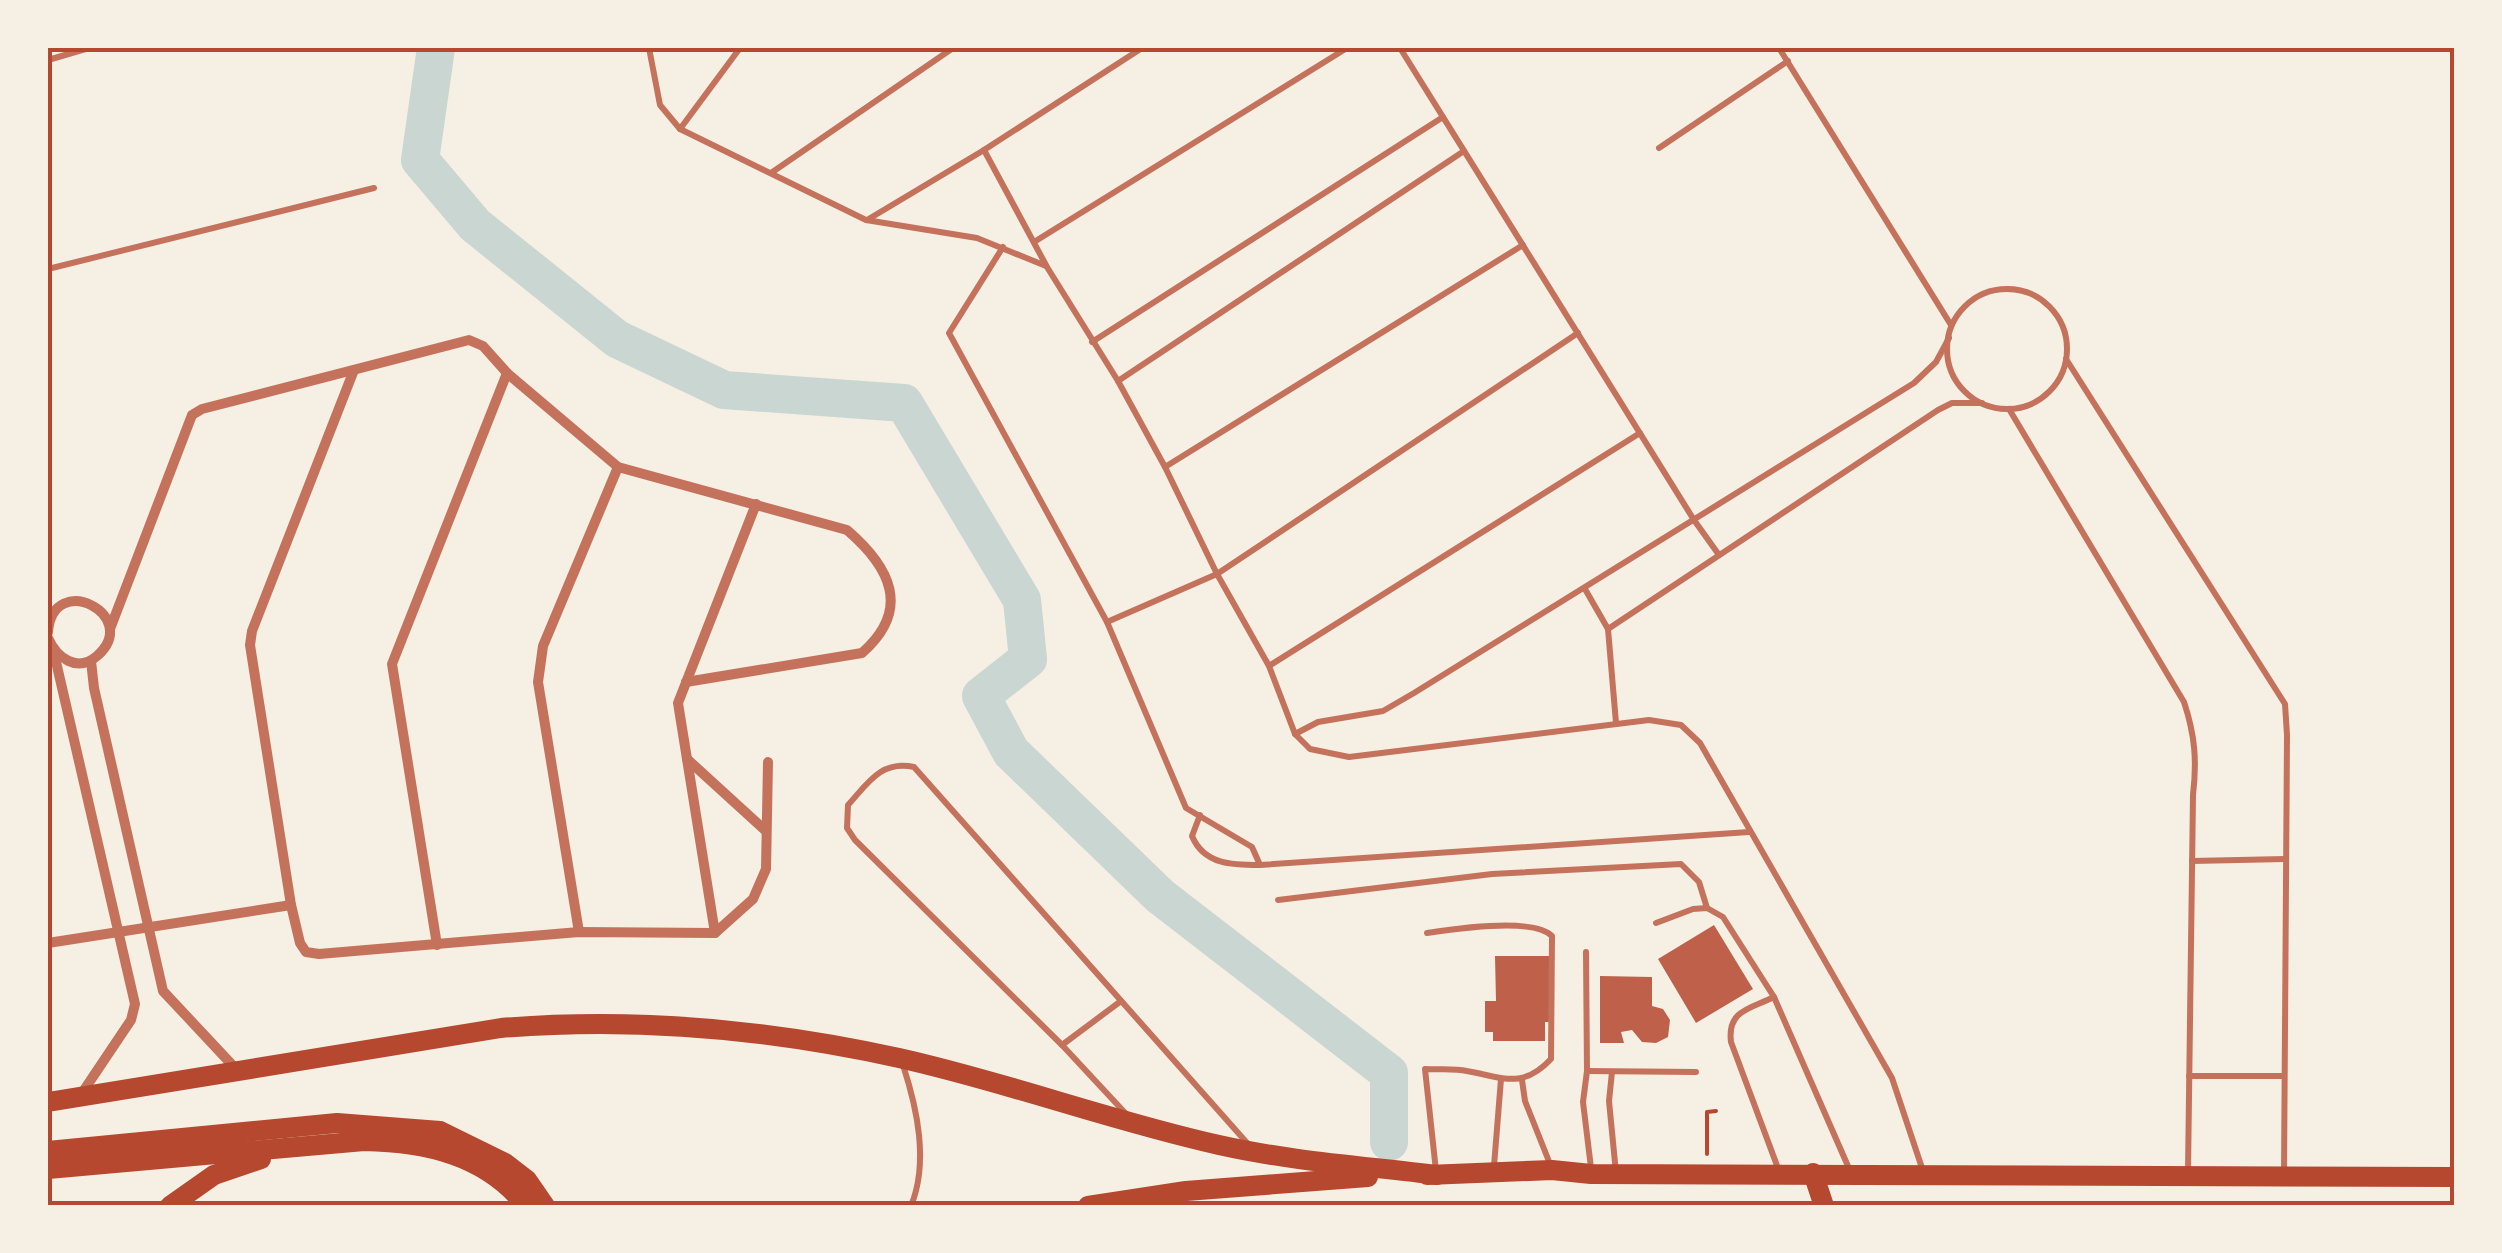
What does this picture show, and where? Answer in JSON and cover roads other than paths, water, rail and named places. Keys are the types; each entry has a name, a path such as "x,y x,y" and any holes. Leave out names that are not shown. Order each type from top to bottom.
{"highway":[{"path":"48,1102 406,1041 573,1022 656,1024 809,1040 902,1058 1138,1126 1255,1152 1436,1175"},
{"path":"48,1151 337,1123 440,1131 527,1180 545,1206"},
{"path":"48,1170 364,1141 398,1142 461,1156 514,1190 526,1206"},
{"path":"170,1206 214,1175 246,1164 282,1153 364,1141"},
{"path":"1088,1206 1186,1191 1334,1178 1552,1170 1592,1174 2454,1177"},
{"path":"1814,1173 1824,1206"}],"street":[{"path":"54,653 78,664 91,661 106,648 192,415 202,409 469,340 483,346 507,372 618,467 847,530 872,552 886,575 890,612 880,637 862,653 686,682"},
{"path":"354,370 252,631 250,645 291,905 306,952 579,932 715,933 753,900 766,869 768,762"},
{"path":"437,945 392,664 507,372"},
{"path":"579,932 538,682 543,646 618,467"},
{"path":"715,933 678,703 756,504"},
{"path":"80,1097 131,1020 134,1004 48,635 48,618 62,604 83,600 102,610 110,629"},
{"path":"91,661 163,990 236,1069"},
{"path":"687,758 766,831"},
{"path":"48,943 291,905"}],"lane":[{"path":"48,60 89,48"},
{"path":"649,48 660,105 680,129 866,220 926,228 1003,247 1047,266"},
{"path":"680,129 740,48"},
{"path":"770,173 954,48"},
{"path":"866,220 984,150 1142,48"},
{"path":"1034,242 1346,48"},
{"path":"1400,48 1694,520 1719,554"},
{"path":"1780,48 1952,326"},
{"path":"1660,148 1788,62"},
{"path":"1092,342 1443,116"},
{"path":"984,150 1165,467 1217,574 1268,666 1295,734 1310,749 1349,757 1650,720 1681,725 1700,743 1892,1078 1924,1173"},
{"path":"1118,381 1464,150"},
{"path":"48,269 374,188"},
{"path":"1165,467 1522,245"},
{"path":"1003,247 950,333 1108,622 1186,808 1252,847 1260,866"},
{"path":"1295,734 1318,722 1383,711 1914,383 1936,362 1967,304 1980,295 1994,290 2025,291 2039,298 2060,321 2066,336 2066,359 2048,394 2020,408 1982,403 1952,404 1938,410 1608,629"},
{"path":"1108,622 1217,574 1578,333"},
{"path":"1948,338 1948,362 1954,376 1963,390 1982,403"},
{"path":"2066,359 2284,704 2284,1178"},
{"path":"2009,408 2184,702 2194,734 2197,763 2188,1177"},
{"path":"1268,666 1640,433"},
{"path":"1585,588 1608,629 1616,724"},
{"path":"1138,1126 855,840 847,828 848,805 879,771 892,764 914,767 1255,1152"},
{"path":"1201,815 1192,836 1197,848 1223,864 1260,866 1749,832"},
{"path":"2192,861 2286,859"},
{"path":"1278,900 1492,874 1680,864 1699,882 1706,908"},
{"path":"1656,923 1693,909 1706,908 1723,917 1774,997 1852,1173"},
{"path":"1427,933 1464,927 1541,927 1552,936 1550,1059 1522,1080 1463,1070 1425,1070 1436,1175"},
{"path":"1586,952 1587,1071 1583,1102 1592,1174"},
{"path":"1774,997 1734,1017 1729,1026 1731,1042 1779,1173"},
{"path":"1062,1045 1121,1001"},
{"path":"902,1058 914,1099 918,1137 918,1190 912,1206"},
{"path":"1587,1071 1696,1072"},
{"path":"1612,1072 1609,1101 1616,1174"},
{"path":"2189,1076 2283,1076"},
{"path":"1494,1172 1500,1079"},
{"path":"1522,1080 1525,1100 1552,1170"}],"waterway":[{"path":"436,48 420,160 475,225 617,339 724,390 904,403 1022,600 1028,659 981,696 1011,752 1160,896 1389,1073 1389,1142"}]}
